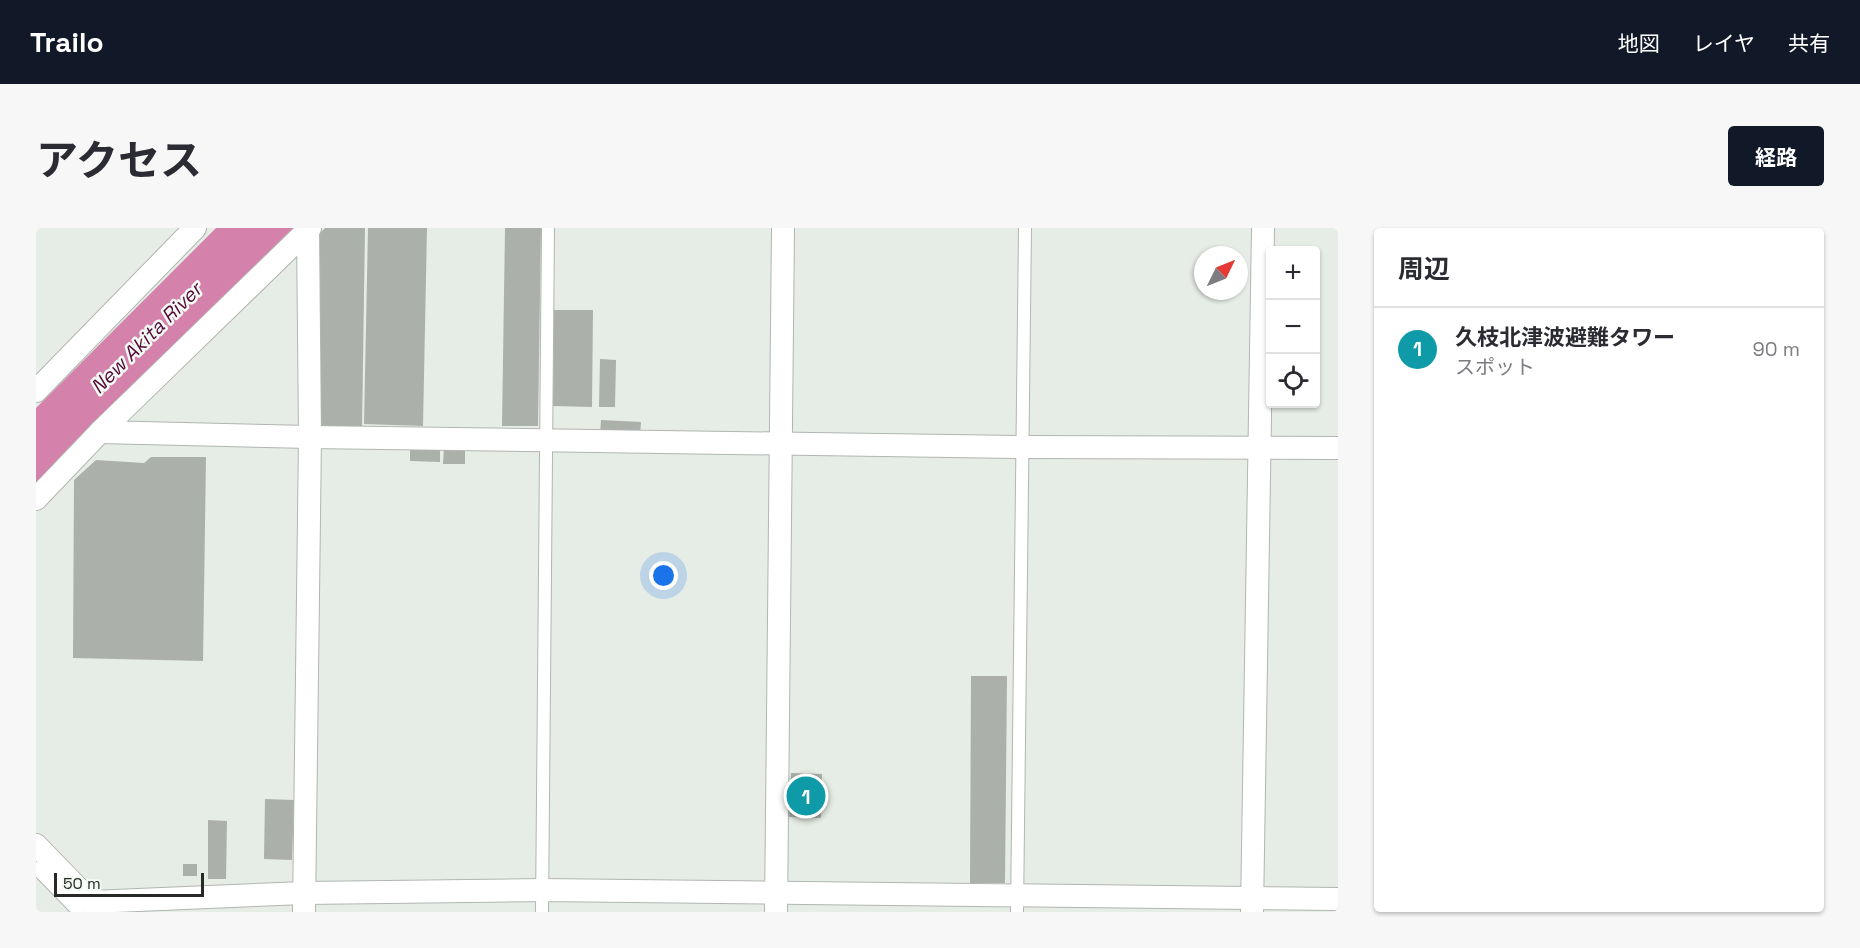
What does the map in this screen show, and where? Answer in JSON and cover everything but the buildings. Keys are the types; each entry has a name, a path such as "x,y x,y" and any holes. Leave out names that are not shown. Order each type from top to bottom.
{"street":[{"path":"36,391 195,228"},
{"path":"776,903 783,228"},
{"path":"1252,905 1263,228"},
{"path":"36,499 100,432 309,229"},
{"path":"304,903 310,437 309,229"},
{"path":"100,432 1022,447 1338,448"},
{"path":"36,845 91,909 304,903 542,901 1252,905 1338,899"}],"lane":[{"path":"542,901 548,228"},
{"path":"1017,904 1025,228"},
{"path":"36,868 91,909"}],"water":[{"name":"New Akita River","path":"216,228 295,228 36,493 36,408"}],"place":[{"name":"久枝北津波避難タワー","path":"806,796"}]}
